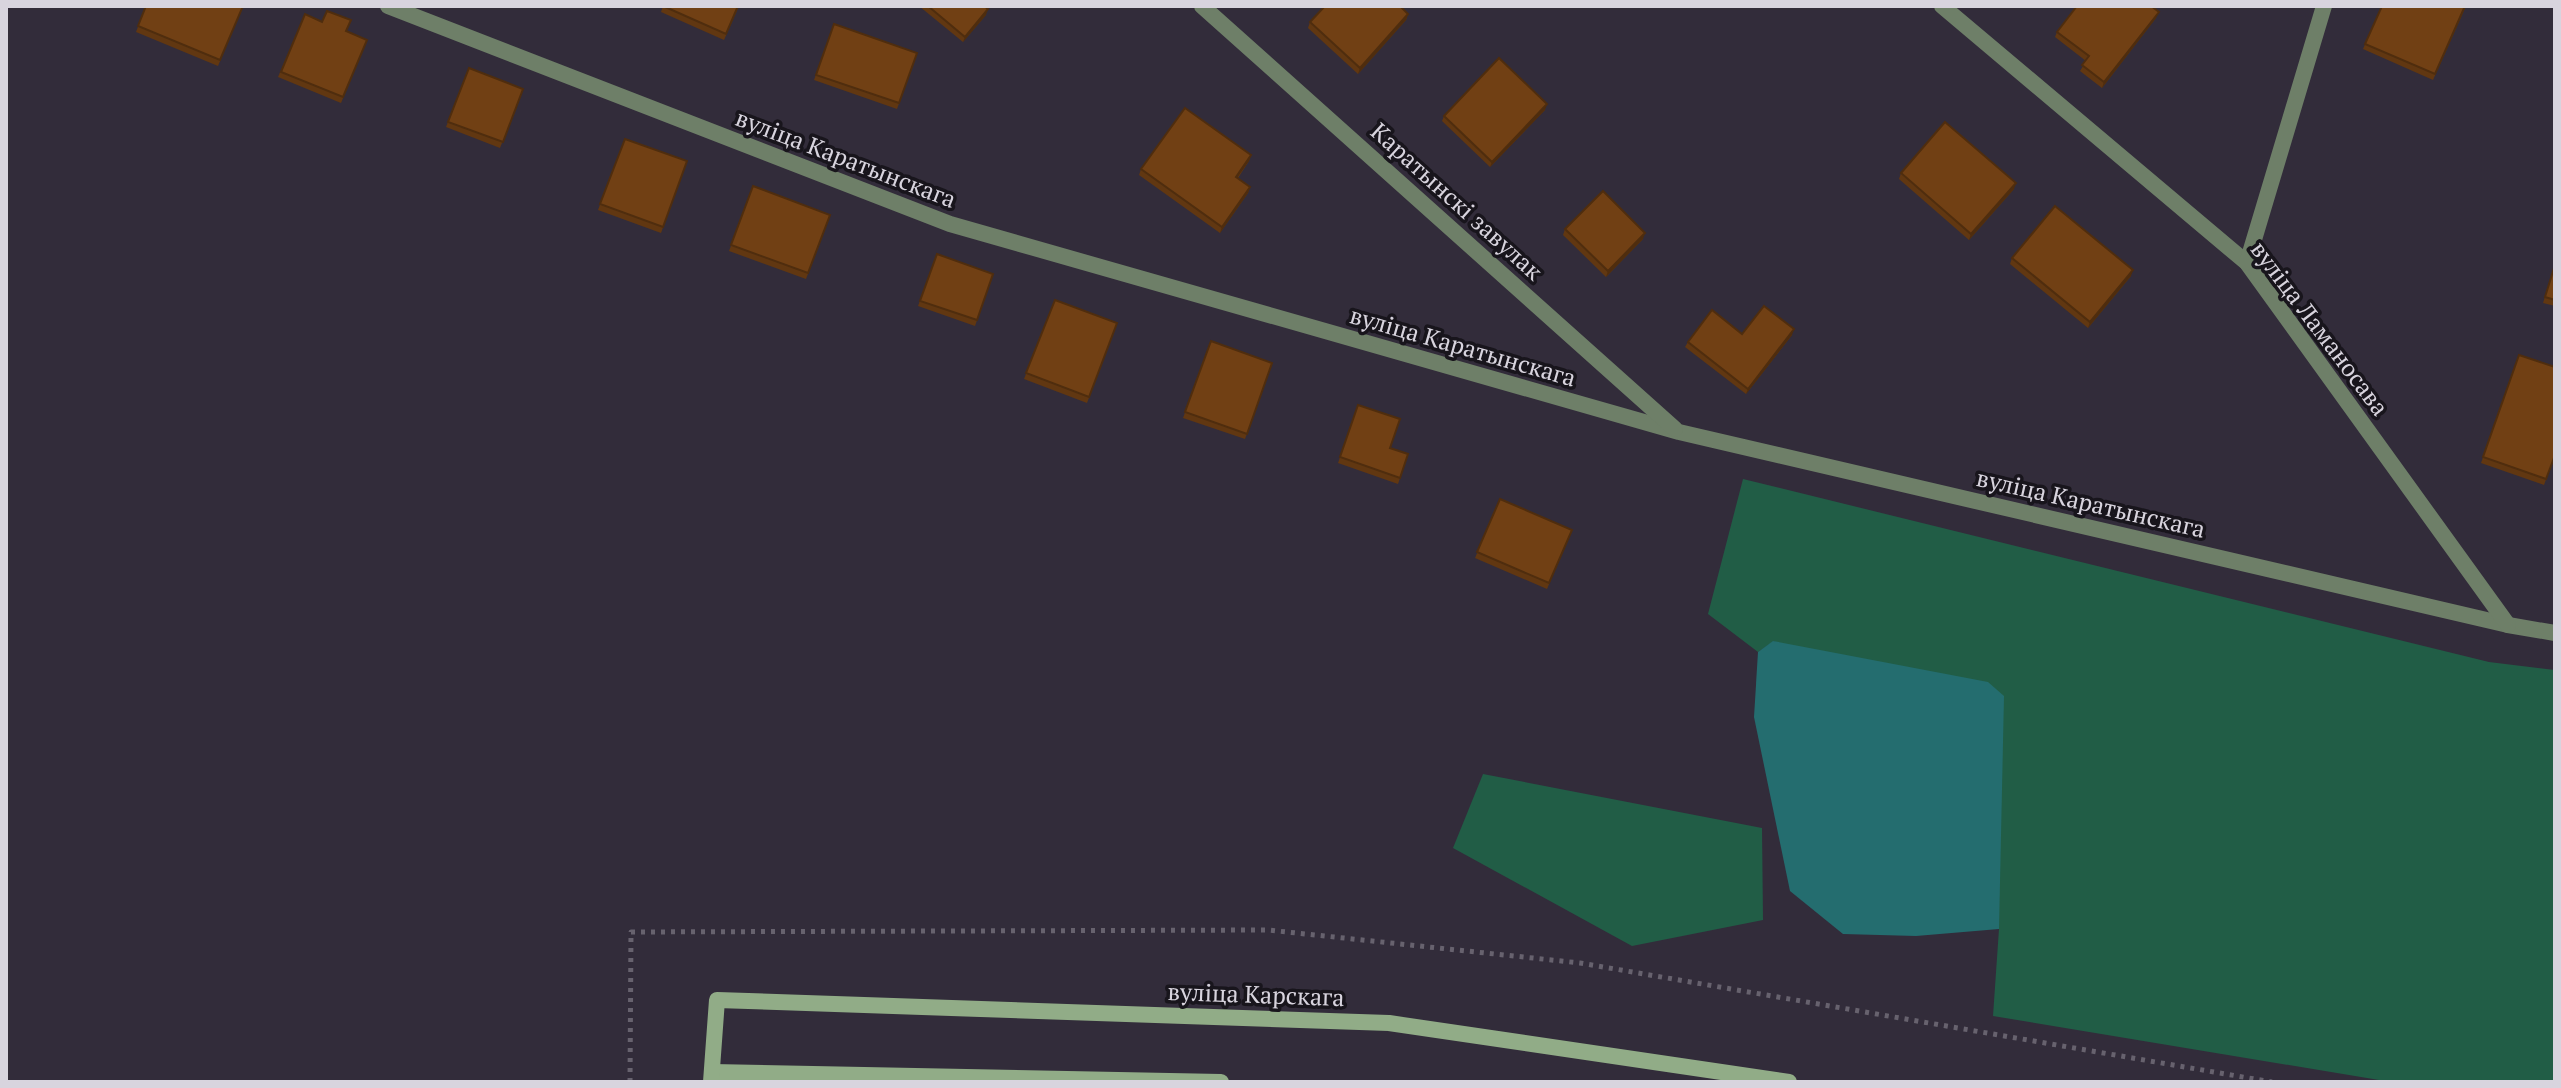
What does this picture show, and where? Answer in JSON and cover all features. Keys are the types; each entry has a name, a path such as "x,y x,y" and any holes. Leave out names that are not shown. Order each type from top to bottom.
{"street":[{"name":"вуліца Каратынскага","path":"388,6 950,224 1679,432 2508,625 2555,633"},
{"name":"Каратынскі завулак","path":"1202,6 1679,432"},
{"name":"вуліца Ламаносава","path":"1942,6 2247,263 2508,625"},
{"path":"2247,263 2324,6"},
{"name":"вуліца Карскага","path":"712,1077 717,1000 1389,1023 1789,1082"},
{"path":"712,1077 1221,1082"}],"path":[{"path":"630,1082 631,932 1268,930 1580,963 2272,1082"}],"shaded area":[{"path":"1743,479 2489,662 2555,670 2555,1082 2391,1082 1993,1016 1999,929 1774,641 1758,652 1708,614"},
{"path":"1773,641 1988,682 2004,696 1999,929 1916,936 1843,934 1790,891 1754,717 1758,652"},
{"path":"1483,774 1762,828 1763,920 1632,946 1453,848"}],"building":[{"path":"146,6 243,6 220,60 138,26"},
{"path":"663,6 738,6 726,34"},
{"path":"928,6 984,6 988,9 965,37"},
{"path":"1325,6 1400,6 1408,14 1360,68 1310,22"},
{"path":"2077,6 2151,6 2159,12 2104,82 2082,65 2089,56 2057,32"},
{"path":"2382,6 2465,6 2435,74 2365,44"},
{"path":"327,11 351,20 346,31 367,40 343,97 281,72 305,14 322,22"},
{"path":"834,24 917,53 899,103 816,75"},
{"path":"1499,58 1547,104 1492,162 1444,116"},
{"path":"469,68 523,89 503,142 448,122"},
{"path":"1185,108 1251,155 1236,177 1250,187 1222,227 1141,169"},
{"path":"1945,122 2016,183 1971,234 1901,173"},
{"path":"625,139 687,161 663,227 600,204"},
{"path":"753,186 830,215 808,273 731,245"},
{"path":"1603,191 1645,233 1608,271 1565,229"},
{"path":"2055,206 2133,270 2090,322 2012,258"},
{"path":"937,254 993,274 977,320 920,301"},
{"path":"2555,265 2555,300 2545,297"},
{"path":"1055,300 1117,323 1089,397 1026,373"},
{"path":"1764,306 1794,329 1748,389 1688,342 1712,310 1742,334"},
{"path":"1211,341 1272,363 1247,434 1185,412"},
{"path":"2519,355 2555,367 2555,455 2546,479 2483,457"},
{"path":"1358,405 1400,419 1390,448 1408,454 1400,478 1340,457"},
{"path":"1500,499 1572,530 1549,583 1477,552"}]}
